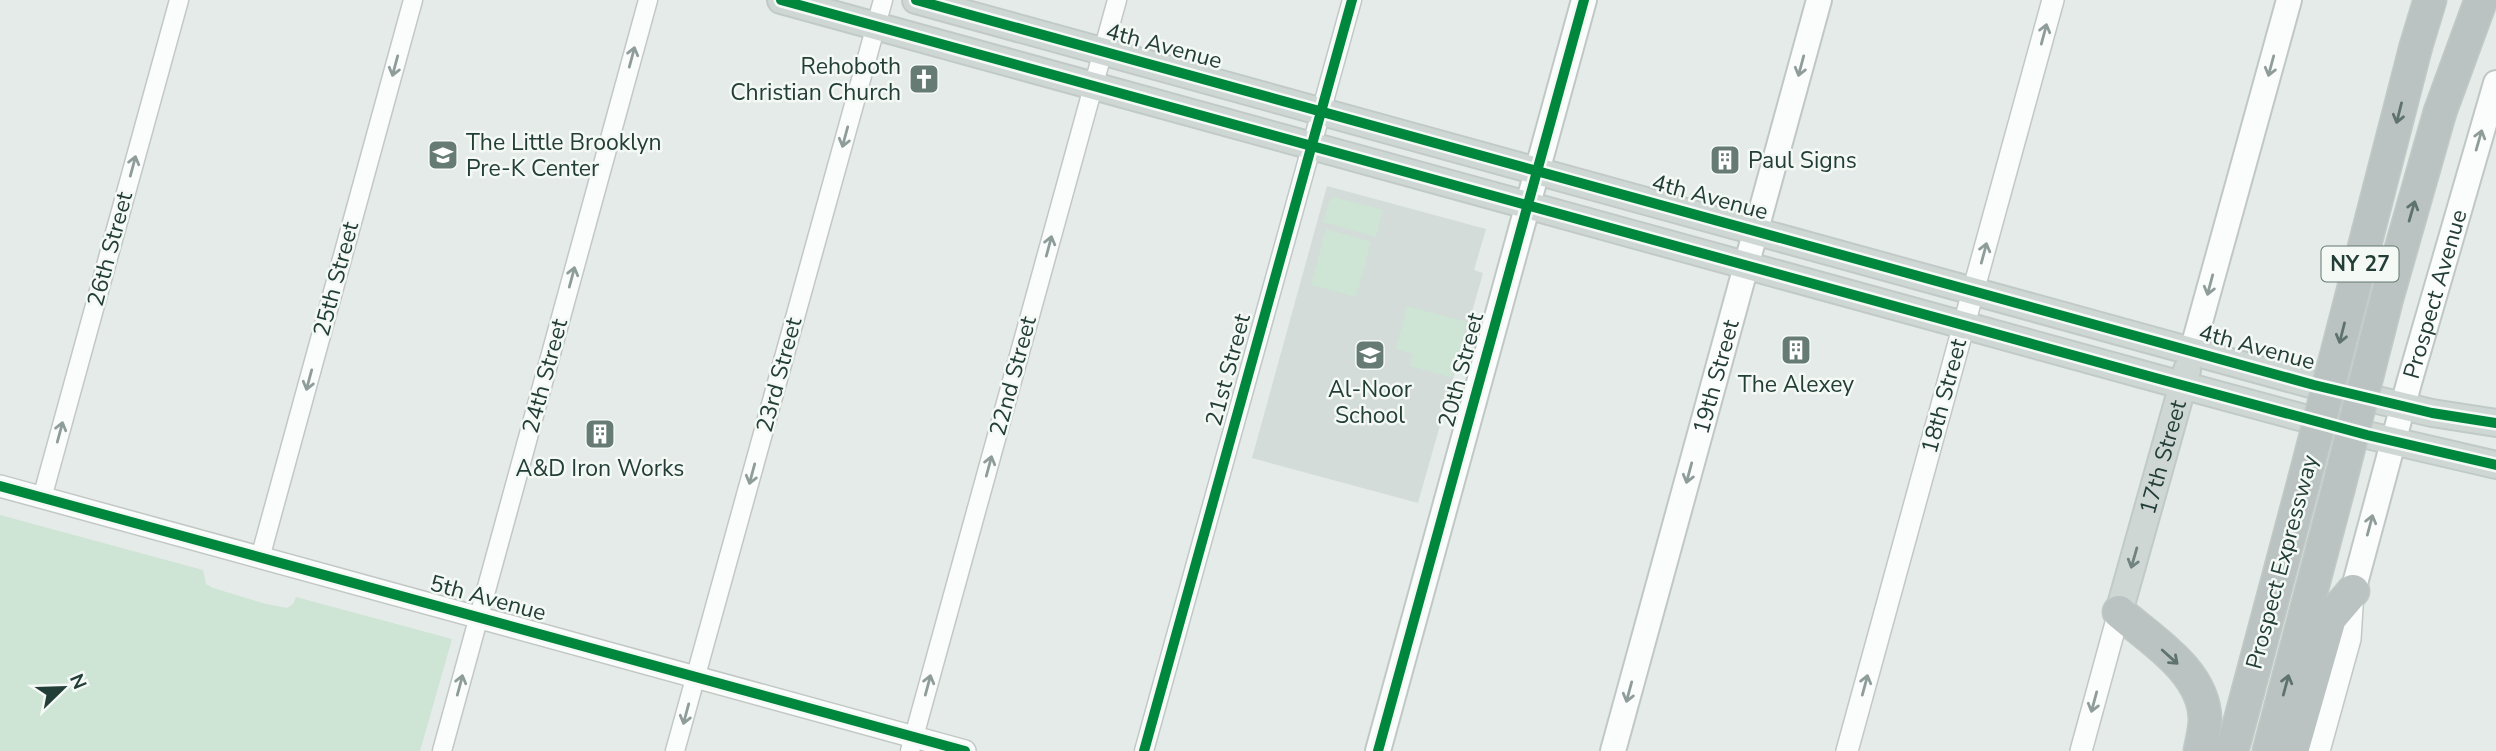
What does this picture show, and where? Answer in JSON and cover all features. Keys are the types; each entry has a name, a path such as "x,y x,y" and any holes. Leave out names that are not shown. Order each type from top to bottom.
{"highway":[{"path":"2416,46 2420,0"},
{"name":"NY 27","path":"2416,46 2430,0"},
{"name":"NY 27","path":"2440,112 2466,0"},
{"path":"2440,112 2481,0"},
{"name":"Prospect Expressway","path":"2232,751 2416,46"},
{"name":"Prospect Expressway","path":"2269,751 2387,298 2440,112"},
{"path":"2292,751 2330,618 2353,591"},
{"path":"2119,612 2175,661 2194,683 2205,719 2200,751"}],"main road":[{"path":"782,0 2183,386 2496,465"},
{"name":"4th Avenue","path":"916,0 2192,351 2402,406 2496,423"},
{"name":"20th Street","path":"1378,751 1584,0"},
{"name":"19th Street","path":"1613,751 1819,0"},
{"name":"17th Street","path":"2119,612 2289,0"},
{"name":"Prospect Avenue","path":"2353,591 2402,406 2496,83"}],"street":[{"name":"26th Street","path":"42,498 179,0"},
{"name":"25th Street","path":"260,558 413,0"},
{"name":"24th Street","path":"442,751 648,0"},
{"name":"23rd Street","path":"676,751 883,0"},
{"name":"22nd Street","path":"912,744 1116,0"},
{"name":"21st Street","path":"1144,751 1352,0"},
{"name":"18th Street","path":"1847,751 2053,0"},
{"name":"5th Avenue","path":"0,486 695,677 912,744 965,751"},
{"name":"Prospect Avenue","path":"2319,751 2350,639 2353,591"},
{"name":"17th Street","path":"2081,751 2119,612"}],"shaded area":[{"name":"Al-Noor School","path":"1327,186 1486,229 1474,270 1483,273 1418,503 1252,458"}],"green space":[{"path":"1334,197 1383,210 1376,237 1323,222 1330,199"},
{"path":"1326,229 1371,242 1356,297 1311,285"},
{"path":"1407,306 1467,322 1452,378 1410,366 1413,354 1396,349"},
{"path":"0,515 203,570 206,584 213,588 266,604 287,608 293,604 296,597 452,639 420,751 0,751"}],"cycle path":[{"path":"781,0 2163,380 2367,435 2496,465"},
{"path":"916,0 2314,385 2432,413 2496,423"},
{"path":"1144,751 1352,0"},
{"path":"1378,751 1584,0"},
{"path":"0,486 965,751"}],"place":[{"name":"Rehoboth Christian Church","path":"924,79"},
{"name":"The Little Brooklyn Pre-K Center","path":"443,155"},
{"name":"Paul Signs","path":"1725,160"},
{"name":"The Alexey","path":"1796,350"},
{"name":"Al-Noor School","path":"1370,355"},
{"name":"A&D Iron Works","path":"600,434"}]}
